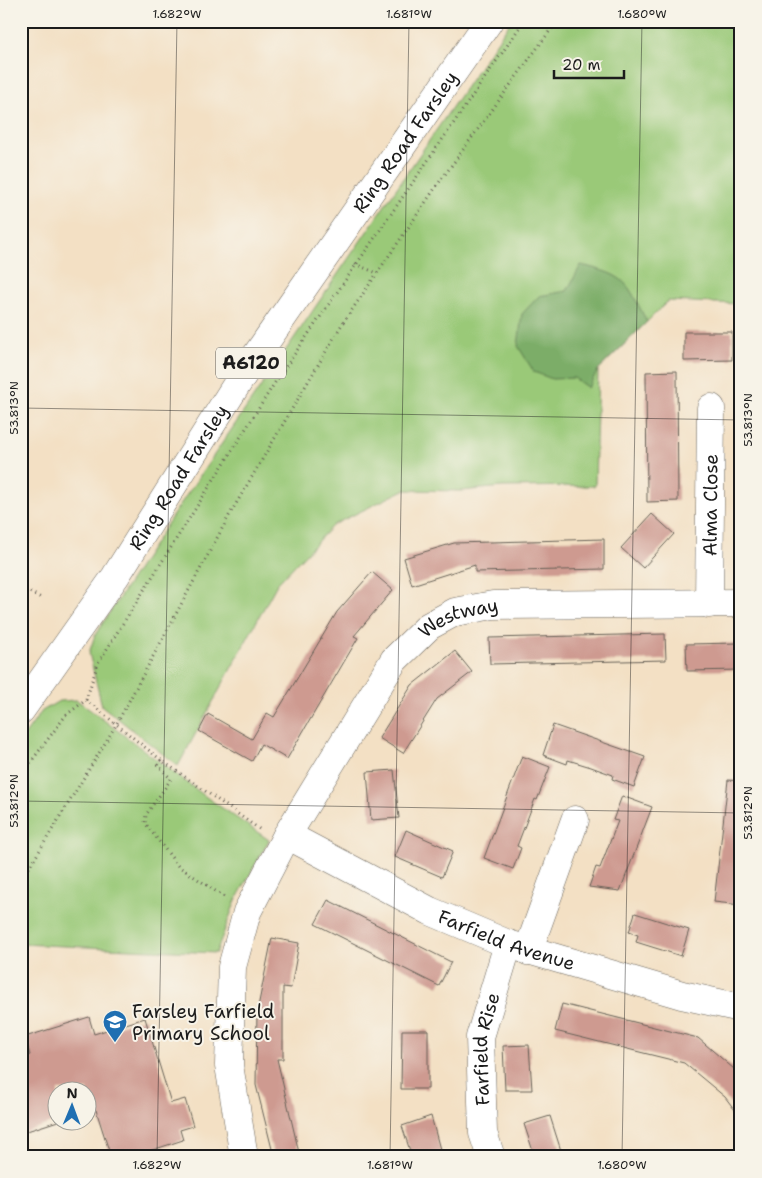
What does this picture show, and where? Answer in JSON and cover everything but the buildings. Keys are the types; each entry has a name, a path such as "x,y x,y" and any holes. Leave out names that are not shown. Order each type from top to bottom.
{"main road":[{"name":"Ring Road Farsley","path":"21,710 115,577 244,373 489,21"},
{"name":"Alma Close","path":"709,604 711,408"},
{"name":"Westway","path":"244,1157 229,1065 232,967 247,912 284,840 394,660 429,626 455,612 493,606 741,603"},
{"name":"Farfield Rise","path":"490,1157 483,1133 480,1037 575,820"},
{"name":"Farfield Avenue","path":"284,840 430,910 518,947 682,995 741,1008"}],"path":[{"path":"21,775 66,715 86,700 98,663 276,381 524,21"},
{"path":"21,881 116,725 230,514 341,326 438,184 557,21"},
{"path":"355,264 377,272"},
{"path":"21,588 41,598"},
{"path":"86,700 161,760 284,840"},
{"path":"161,760 158,765 171,779 146,815 145,823 178,866 247,912"}],"green space":[{"path":"511,21 741,21 741,304 668,301 598,370 595,486 502,487 461,491 404,490 333,525 277,584 178,766 102,706 89,653 95,635 175,512"},
{"path":"581,265 608,273 624,282 647,322 598,370 588,388 574,378 552,379 534,372 518,346 522,314 539,296 567,291"},
{"path":"77,700 209,799 269,840 236,900 216,953 21,944 21,740 42,711 59,701"}],"place":[{"name":"Farsley Farfield Primary School","path":"115,1043"}]}
